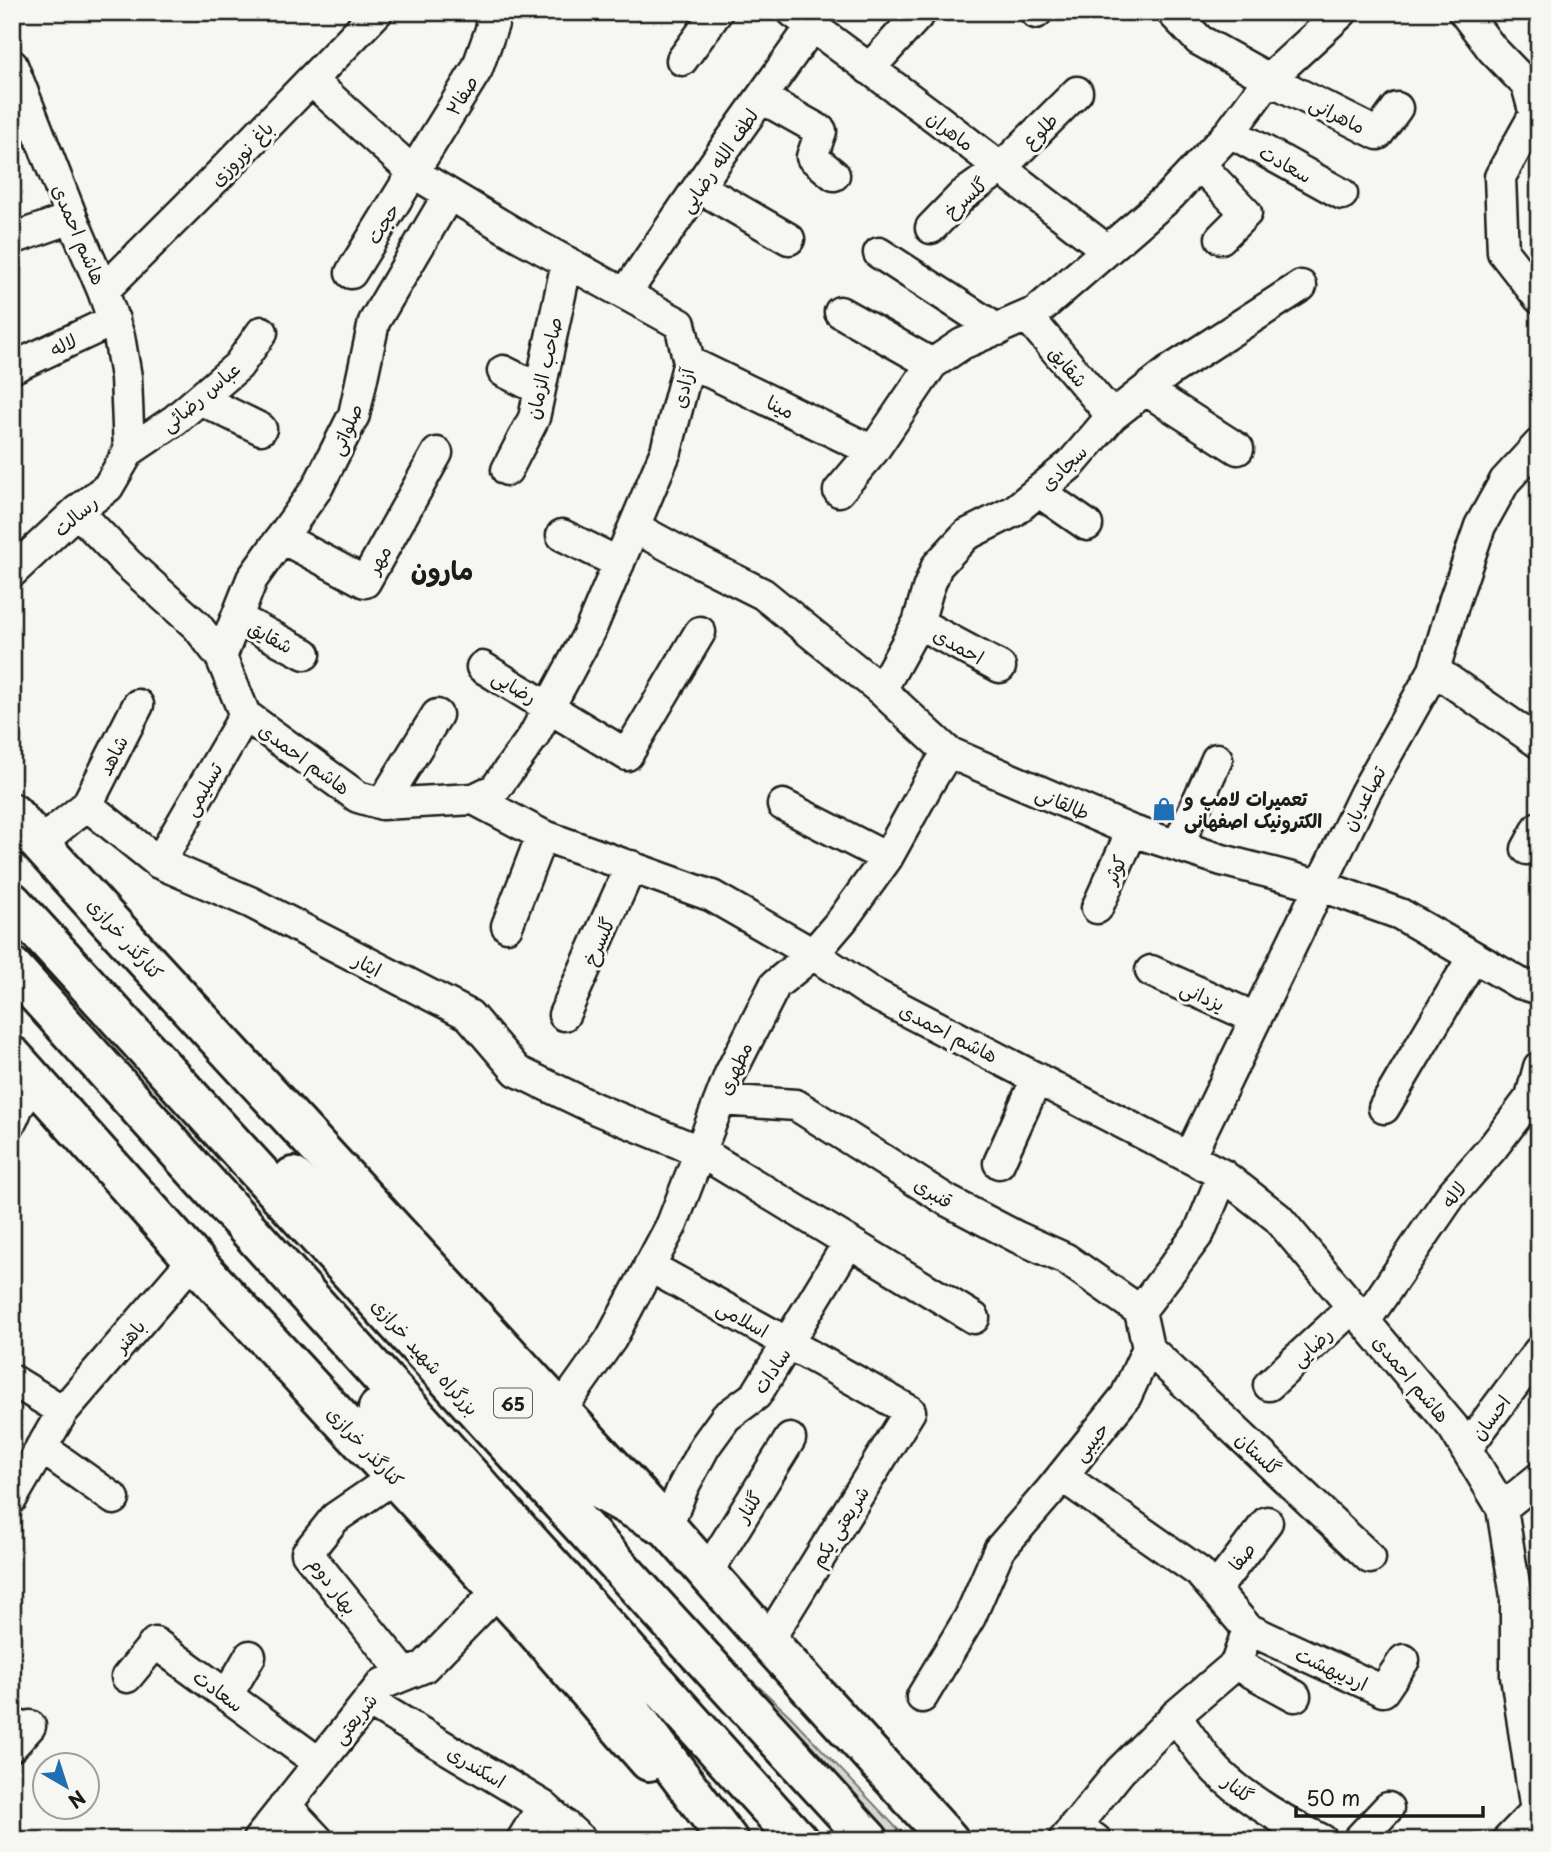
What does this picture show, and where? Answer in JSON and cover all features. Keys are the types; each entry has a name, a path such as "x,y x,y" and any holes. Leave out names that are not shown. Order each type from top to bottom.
{"main road":[{"name":"کنارگذر خرازی","path":"12,813 667,1527"},
{"name":"بزرگراه شهید خرازی","path":"12,902 869,1840"},
{"path":"12,967 798,1840"},
{"name":"65","path":"71,969 382,1261 521,1412 596,1488 667,1527 949,1840"},
{"name":"کنارگذر خرازی","path":"24,1070 499,1590 718,1840"},
{"path":"177,1151 392,1427 609,1682 728,1840"}],"street":[{"name":"باغ نوروزی","path":"103,291 377,12"},
{"name":"صفا۲","path":"414,173 477,69 493,24 488,12"},
{"path":"682,60 717,12"},
{"path":"869,69 921,12"},
{"path":"1172,12 1199,40 1269,79"},
{"path":"1467,13 1492,49 1527,85 1537,113 1500,177 1503,252 1539,298"},
{"path":"839,491 873,451 932,364 962,344 1036,312 1170,196 1230,132 1269,79 1328,17"},
{"name":"ماهران","path":"802,19 1107,250"},
{"name":"لطف الله رضایی","path":"625,294 762,98 802,19"},
{"name":"هاشم احمدی","path":"12,65 22,123 72,218 119,336 126,377 129,451"},
{"name":"ماهرانی","path":"1269,79 1378,134 1397,108"},
{"name":"آزادی","path":"312,80 414,173 519,236 680,324 690,362 666,451 590,631 533,737 495,789 474,799"},
{"name":"طلوع","path":"1001,168 1077,92"},
{"path":"762,98 821,131 811,157 834,175"},
{"name":"سعادت","path":"1230,132 1342,194"},
{"path":"1200,165 1246,213 1221,238"},
{"name":"گلسرخ","path":"931,228 963,195 1001,168"},
{"name":"حجت","path":"351,273 414,173"},
{"path":"699,187 789,239"},
{"name":"صلواتی","path":"221,657 252,579 317,488 355,415 374,322 449,194"},
{"path":"12,239 72,218"},
{"path":"879,253 998,330"},
{"name":"صاحب الزمان","path":"507,470 534,418 567,262"},
{"name":"سجادی","path":"881,690 919,622 937,566 966,536 1014,511 1071,464 1112,416 1171,370 1301,286"},
{"path":"840,312 932,364"},
{"name":"شقایق","path":"1027,316 1112,416"},
{"name":"لاله","path":"12,368 114,320"},
{"name":"عباس رضائی","path":"129,451 175,420 238,366 262,332"},
{"name":"مینا","path":"690,362 873,451"},
{"path":"503,371 539,389"},
{"path":"1146,390 1238,449"},
{"path":"200,398 261,429"},
{"name":"تصاعدیان","path":"1189,1157 1364,793 1434,670 1480,526 1505,481 1539,444"},
{"name":"رسالت","path":"12,572 77,511 108,487 129,451"},
{"name":"مهر","path":"282,538 365,582 436,453"},
{"path":"1038,491 1087,525"},
{"name":"هاشم احمدی","path":"77,511 127,564 197,626 221,657 245,715 358,797 382,804 474,799 542,835 712,896 813,954 870,992 1223,1175 1279,1218 1453,1427 1502,1508 1516,1597 1517,1676 1538,1812"},
{"name":"طالقانی","path":"634,527 763,594 881,690 948,752 1132,831 1222,860 1319,885 1400,914 1519,983 1539,989"},
{"path":"562,535 619,563"},
{"name":"شقایق","path":"237,618 304,654"},
{"name":"احمدی","path":"919,622 1000,667"},
{"path":"549,706 627,755 700,632"},
{"name":"رضایی","path":"482,667 549,706"},
{"path":"1434,670 1539,743"},
{"name":"شاهد","path":"87,805 138,705"},
{"name":"تسلیمی","path":"159,863 245,715"},
{"path":"382,804 437,715"},
{"name":"مطهری","path":"560,1411 611,1339 672,1224 730,1074 775,985 813,954 843,919 887,858 948,752"},
{"path":"1178,845 1217,759"},
{"path":"40,843 87,805"},
{"name":"ایثار","path":"87,805 159,863 250,902 469,1015 517,1071 596,1109 699,1151 974,1318"},
{"path":"783,805 887,858"},
{"name":"کوثر","path":"1097,908 1132,831"},
{"path":"507,926 542,835"},
{"name":"گلسرخ","path":"564,1015 631,866"},
{"path":"1384,1108 1473,957"},
{"name":"یزدانی","path":"1150,971 1255,1018"},
{"name":"لاله","path":"1359,1314 1531,1097 1539,1067"},
{"path":"12,1120 18,1105 24,1070"},
{"path":"999,1163 1037,1078"},
{"name":"قنبری","path":"720,1100 796,1105 948,1201 1066,1259 1140,1311"},
{"path":"1148,1348 1140,1311 1199,1233 1223,1175"},
{"name":"سادات","path":"667,1527 705,1446 726,1417 756,1395 849,1242"},
{"name":"باهنر","path":"12,1497 64,1411 194,1259"},
{"name":"اسلامی","path":"649,1266 910,1411"},
{"name":"رضایی","path":"1269,1385 1359,1314"},
{"name":"حبیبی","path":"922,1697 970,1617 999,1550 1126,1396 1148,1348"},
{"name":"گلستان","path":"1148,1348 1370,1558"},
{"name":"احسان","path":"1466,1449 1539,1351"},
{"path":"12,1380 64,1411"},
{"name":"شریعتی یکم","path":"768,1641 910,1411"},
{"name":"گلنار","path":"707,1573 790,1439"},
{"path":"41,1447 114,1499"},
{"path":"1062,1476 1199,1572 1248,1629 1236,1664 1175,1716 1120,1771 1078,1835"},
{"name":"بهار دوم","path":"395,1478 335,1518 307,1553 405,1675"},
{"path":"1502,1508 1539,1478"},
{"name":"صفا","path":"1214,1590 1267,1522"},
{"name":"شریعتی","path":"258,1840 382,1684 424,1667 499,1590"},
{"name":"اردیبهشت","path":"1248,1629 1383,1690 1404,1660"},
{"name":"سعادت","path":"127,1677 155,1643 318,1762"},
{"path":"227,1696 250,1656"},
{"path":"1236,1664 1295,1696"},
{"name":"اسکندری","path":"368,1701 543,1806 581,1840"},
{"name":"گلنار","path":"1175,1716 1217,1771 1259,1804 1322,1840"},
{"path":"285,1805 318,1840"},
{"path":"522,1840 543,1806"},
{"path":"1359,1840 1388,1808"},
{"path":"1508,1840 1538,1812"}],"shaded area":[{"path":"642,1577 790,1716 908,1840 884,1840"}],"place":[{"name":"تعمیرات لامپ و الکترونیک اصفهانی","path":"1164,809"}],"district":[{"name":"مارون","path":"442,569"}]}
